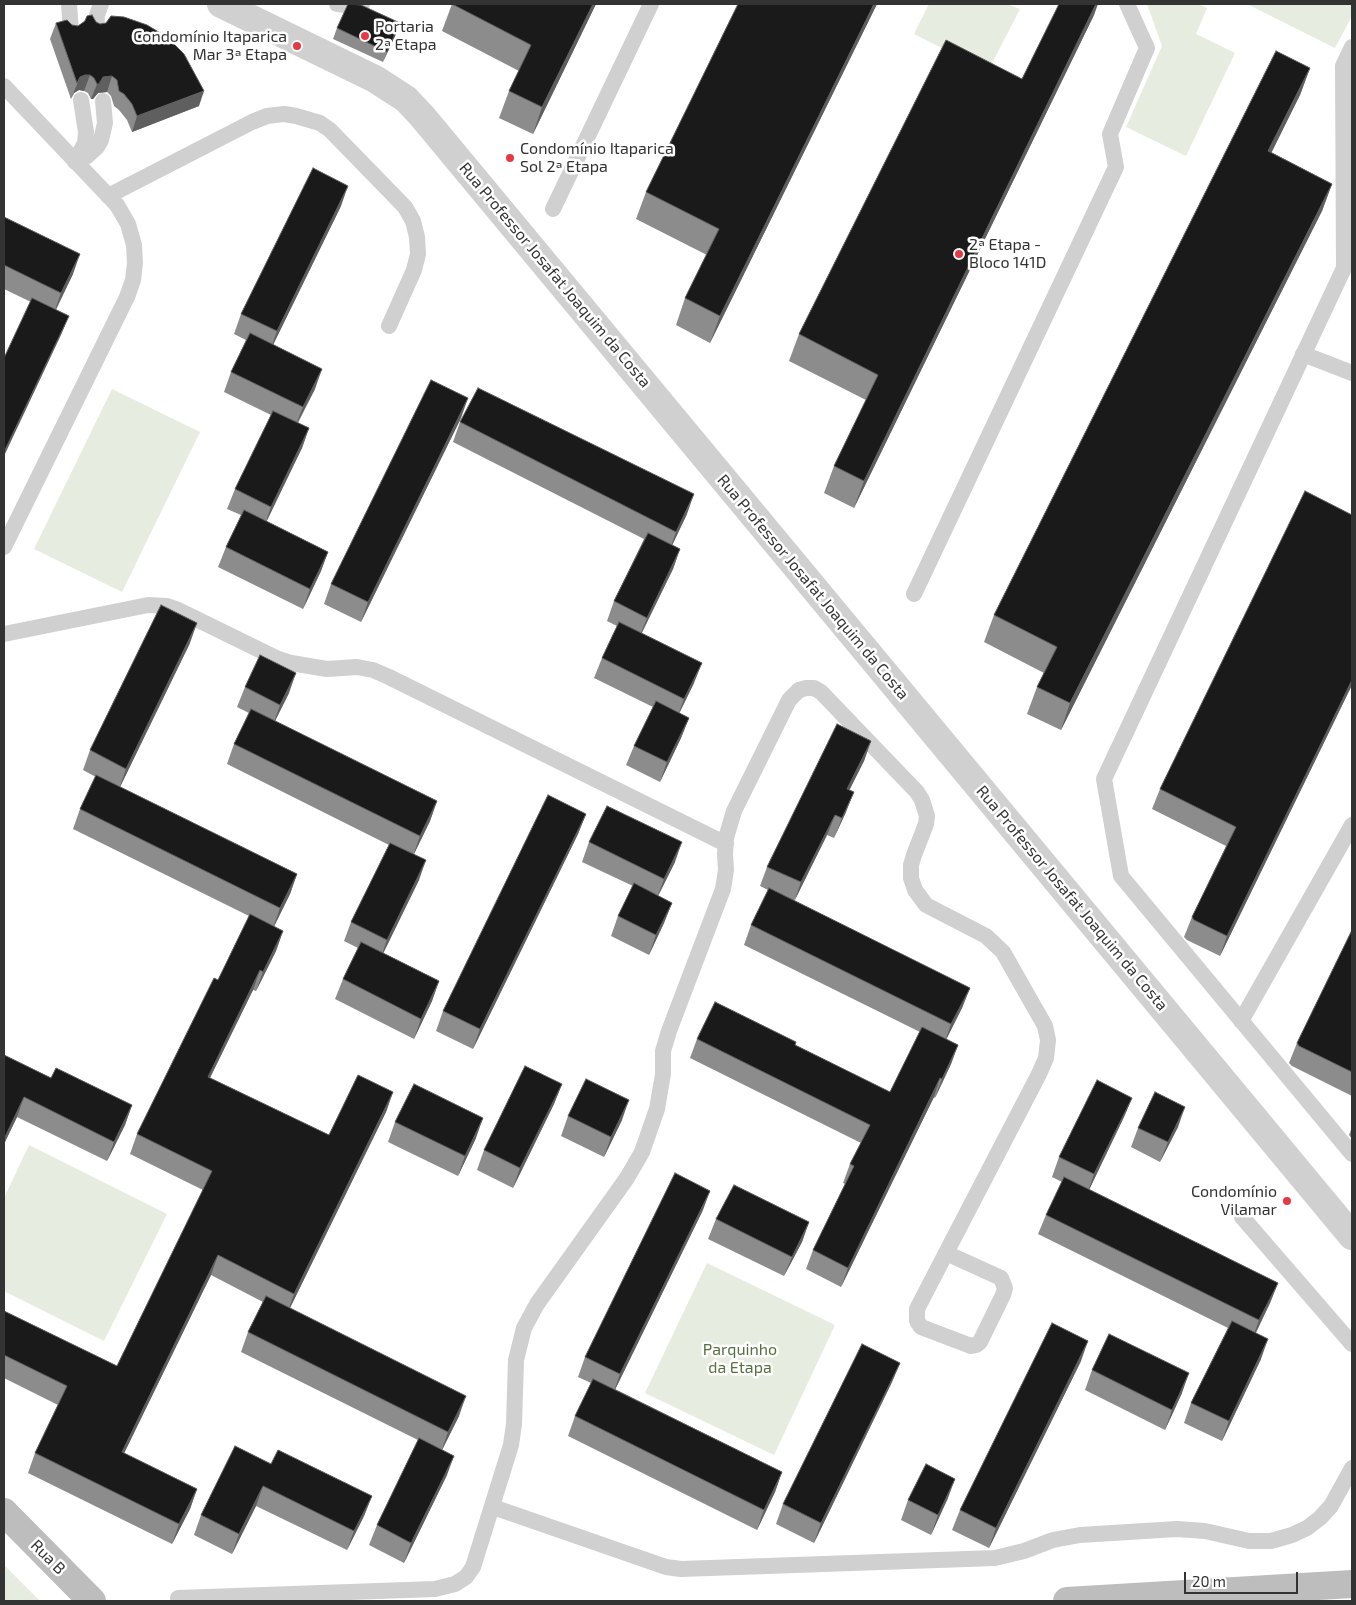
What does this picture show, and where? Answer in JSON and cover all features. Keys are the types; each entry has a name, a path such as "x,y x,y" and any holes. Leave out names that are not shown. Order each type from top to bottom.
{"main road":[{"name":"Rua B","path":"4,1512 92,1601"},
{"path":"1067,1601 1352,1584"}],"street":[{"name":"Rua Professor Josafat Joaquim da Costa","path":"221,4 375,79 406,99 422,116 1352,1236"}],"lane":[{"path":"70,4 71,32"},
{"path":"96,30 97,15 101,4"},
{"path":"337,4 354,6 362,4"},
{"path":"554,209 651,4"},
{"path":"914,594 1116,167 1110,134 1147,48 1128,4"},
{"path":"1352,47 1343,66 1344,268 1104,779 1121,876 1352,1154"},
{"path":"4,86 117,205 128,224 134,245 135,263 133,280 127,297 4,547"},
{"path":"75,162 85,142 86,132 81,100"},
{"path":"75,162 87,156 97,147 101,140 105,123 104,101"},
{"path":"108,196 267,116 284,114 320,124 330,130 405,207 413,221 417,237 418,254 414,270 389,326"},
{"path":"1303,354 1352,373"},
{"path":"4,634 148,604 167,606 276,658 291,663 327,669 357,667 373,670 726,844"},
{"path":"178,1598 445,1588 456,1584 466,1577 474,1567 511,1444 514,1424 516,1360 524,1328 536,1304 627,1178 642,1152 657,1109 663,1074 663,1051 669,1031 723,889 729,824 789,700 799,690 806,688 814,688 827,698 917,792 922,800 927,816 926,824 911,865 912,878 916,890 926,905 986,936 1003,952 1045,1026 1048,1040 1046,1058 1039,1074 946,1253 917,1309 917,1321 921,1327 971,1346 976,1345 980,1342 1005,1288 1001,1278 946,1253"},
{"path":"1241,1020 1352,825"},
{"path":"1242,1217 1352,1344"},
{"path":"493,1507 666,1567 995,1558 1024,1551 1053,1540 1080,1535 1177,1529 1205,1531 1248,1541 1271,1541 1307,1528 1320,1518 1331,1506 1352,1468"}],"green space":[{"path":"929,4 1007,4 1020,9 988,71 914,34"},
{"path":"1147,4 1198,4 1207,8 1196,34 1235,53 1186,156 1126,127 1162,46"},
{"path":"1247,4 1352,4 1352,16 1335,48"},
{"path":"112,389 200,432 122,592 34,549"},
{"path":"29,1145 167,1214 104,1341 4,1291 4,1198"},
{"name":"Parquinho da Etapa","path":"707,1263 835,1325 774,1455 645,1393"},
{"path":"4,1565 40,1601 4,1601"}],"building":[{"name":"Portaria 2ª Etapa","path":"348,4 361,5 400,23 387,52 337,28"},
{"path":"452,4 593,4 542,107 509,91 531,45"},
{"path":"738,4 874,4 720,316 685,298 719,229 646,192"},
{"path":"1059,4 1096,4 864,481 834,466 878,375 799,334 946,40 1022,79"},
{"path":"92,15 96,22 100,24 106,23 111,16 124,17 147,25 167,37 184,54 204,91 137,116 132,104 119,91 117,80 112,76 103,77 99,84 97,84 90,75 85,75 80,77 77,83 56,23 67,20 72,25 78,26 85,21 87,16"},
{"path":"1276,51 1310,68 1268,151 1332,184 1070,703 1037,687 1057,647 994,615"},
{"path":"313,168 348,186 277,331 241,314"},
{"path":"4,217 80,254 61,293 4,265"},
{"path":"32,298 69,316 4,452 4,358"},
{"path":"250,333 322,369 303,407 231,372"},
{"path":"431,380 468,398 368,602 331,584"},
{"path":"478,388 694,494 676,532 460,422"},
{"path":"273,411 309,428 271,507 235,489"},
{"path":"1305,491 1352,515 1352,680 1227,936 1194,920 1192,917 1236,827 1160,789"},
{"path":"244,510 328,552 310,589 226,547"},
{"path":"648,533 680,549 647,618 614,601"},
{"path":"161,605 197,623 126,769 90,750"},
{"path":"619,622 702,663 684,699 602,658"},
{"path":"260,655 296,673 280,705 245,687"},
{"path":"656,701 689,718 667,762 634,746"},
{"path":"251,709 437,801 420,836 234,744"},
{"path":"837,724 871,741 847,789 854,792 842,818 835,815 801,882 767,867"},
{"path":"96,775 297,874 280,908 80,809"},
{"path":"548,795 586,814 480,1029 443,1011"},
{"path":"607,806 682,842 664,879 589,842"},
{"path":"390,843 426,860 387,940 351,922"},
{"path":"634,883 672,903 656,935 618,916"},
{"path":"769,888 970,988 951,1024 751,925"},
{"path":"250,914 283,931 263,972 260,970 208,1077 329,1135 358,1075 393,1092 294,1294 218,1255 122,1452 197,1489 179,1524 35,1453 67,1386 4,1355 4,1311 117,1366 212,1171 137,1134 214,978 218,980"},
{"path":"1352,930 1352,1072 1299,1046 1297,1043"},
{"path":"361,942 439,981 421,1019 343,979"},
{"path":"715,1002 796,1042 795,1045 890,1092 922,1027 958,1045 942,1079 940,1078 848,1268 813,1250 854,1166 850,1164 870,1125 697,1039"},
{"path":"4,1055 51,1078 56,1068 132,1105 114,1142 24,1097 4,1139"},
{"path":"525,1066 562,1084 520,1168 484,1150"},
{"path":"586,1079 629,1100 611,1137 568,1116"},
{"path":"1097,1080 1132,1098 1094,1174 1059,1157"},
{"path":"414,1084 483,1118 465,1156 395,1122"},
{"path":"1155,1092 1185,1107 1168,1142 1138,1128"},
{"path":"675,1173 710,1191 620,1374 585,1357"},
{"path":"1064,1177 1278,1283 1259,1320 1046,1215"},
{"path":"734,1185 809,1222 792,1257 716,1219"},
{"path":"266,1296 466,1396 448,1432 248,1332"},
{"path":"1232,1321 1268,1339 1229,1421 1191,1403"},
{"path":"1052,1323 1088,1341 996,1528 960,1510"},
{"path":"1109,1334 1189,1373 1172,1410 1092,1370"},
{"path":"862,1344 900,1363 821,1523 783,1504"},
{"path":"593,1379 782,1472 764,1510 575,1416"},
{"path":"419,1438 454,1456 411,1543 377,1525"},
{"path":"235,1446 271,1464 278,1450 372,1496 354,1531 263,1486 239,1534 201,1515"},
{"path":"926,1464 955,1479 938,1515 908,1500"}],"place":[{"name":"Portaria 2ª Etapa","path":"365,36"},
{"name":"Condomínio Itaparica Mar 3ª Etapa","path":"297,46"},
{"name":"Condomínio Itaparica Sol 2ª Etapa","path":"510,158"},
{"name":"2ª Etapa - Bloco 141D","path":"959,254"},
{"name":"Condomínio Vilamar","path":"1287,1201"}]}
